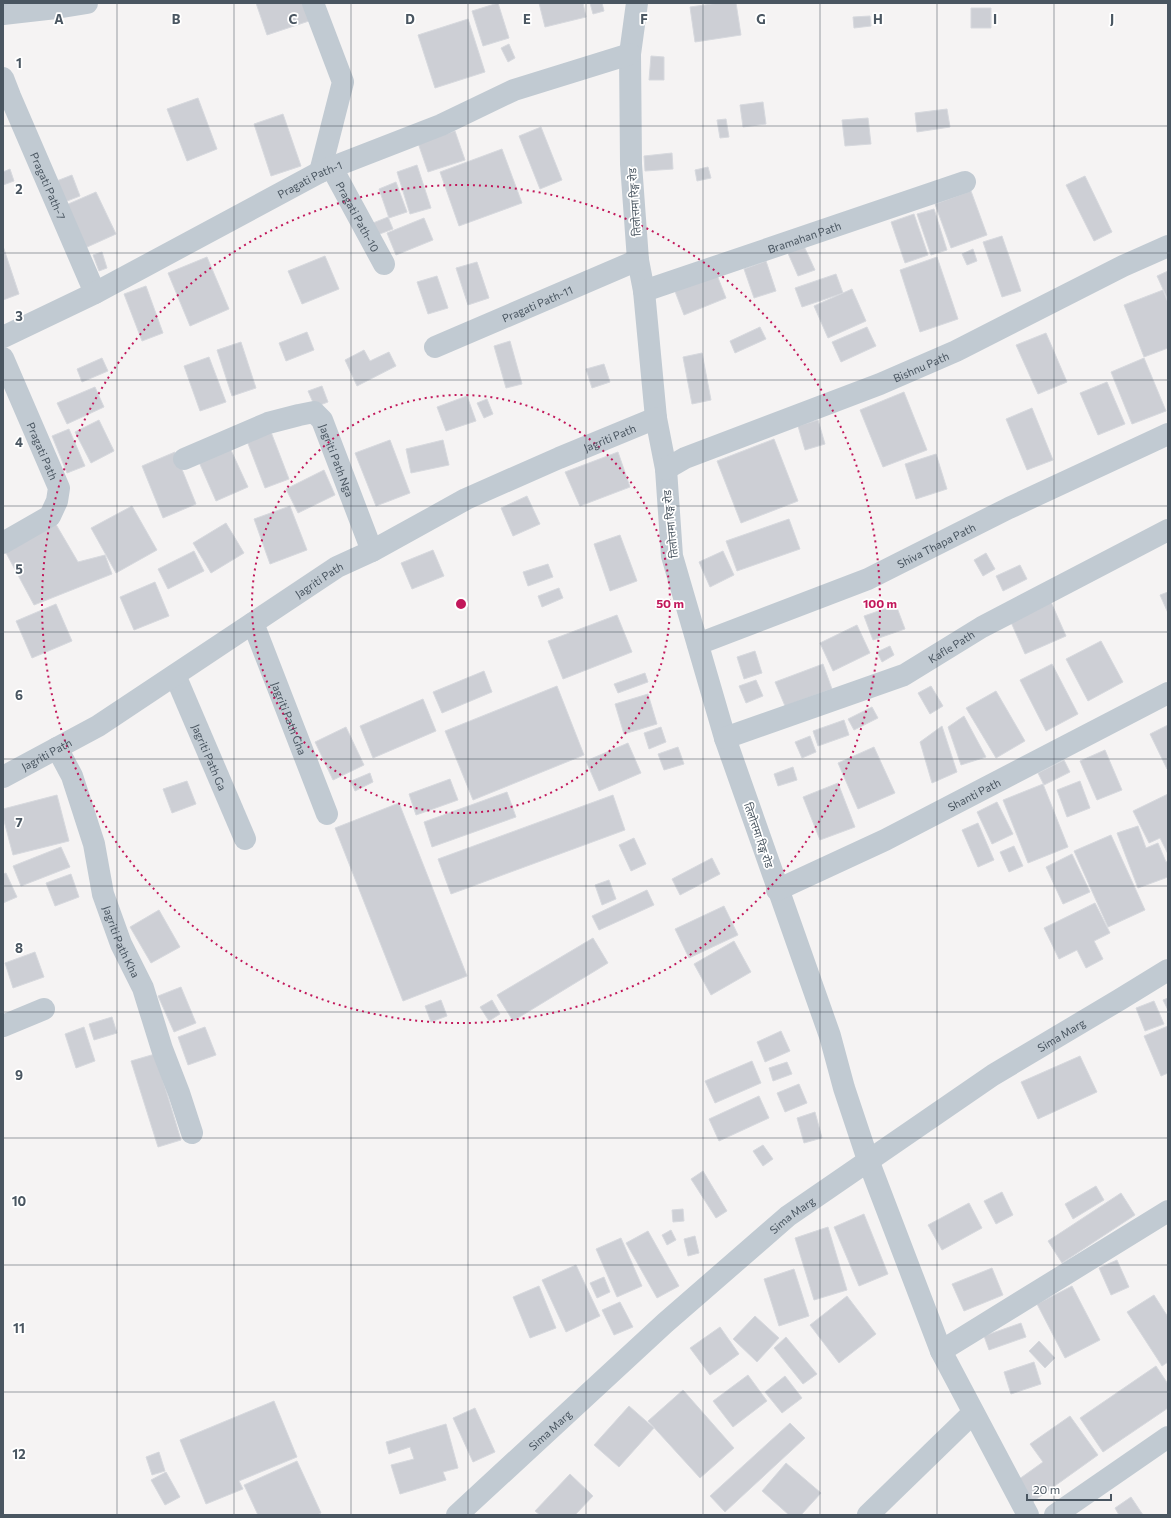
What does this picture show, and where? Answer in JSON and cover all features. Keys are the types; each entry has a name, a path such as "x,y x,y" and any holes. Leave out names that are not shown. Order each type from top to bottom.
{"street":[{"path":"8,10 87,3"},
{"path":"313,3 343,82 326,170"},
{"name":"तिलोत्तमा रिङ्ग रोड","path":"637,3 630,54 631,164 638,260 644,291 656,418 666,469 672,556 725,738 777,890 830,1036 844,1088 868,1160 941,1351 1028,1515"},
{"name":"Pragati Path-1","path":"3,337 95,293 326,170 441,126 514,90 630,54"},
{"name":"Pragati Path-7","path":"3,78 95,293"},
{"name":"Pragati Path-10","path":"326,170 384,264"},
{"name":"Bramahan Path","path":"644,291 965,182"},
{"name":"Bishnu Path","path":"666,469 685,458 880,384 956,351 1123,266 1168,246"},
{"name":"Pragati Path-11","path":"435,347 638,260"},
{"name":"Pragati Path","path":"3,358 59,488 58,501 50,516 3,543"},
{"name":"Jagriti Path Nga","path":"184,459 268,423 314,412 322,420 372,551"},
{"name":"Jagriti Path","path":"3,777 98,726 337,567 372,551 466,499 656,418"},
{"name":"Shiva Thapa Path","path":"698,644 868,579 1009,508 1168,434"},
{"name":"Kafle Path","path":"725,738 904,675 982,627 1168,530"},
{"name":"Jagriti Path Gha","path":"253,623 327,814"},
{"name":"Jagriti Path Ga","path":"175,675 245,839"},
{"name":"Shanti Path","path":"777,890 885,840 1168,693"},
{"name":"Jagriti Path Kha","path":"57,748 72,776 94,844 103,894 121,944 143,988 162,1049 179,1093 192,1133"},
{"name":"Sima Marg","path":"457,1515 665,1323 788,1216 993,1075 1168,970"},
{"path":"3,1026 44,1009"},
{"path":"941,1351 1168,1211"},
{"path":"868,1515 973,1413"},
{"path":"1055,1515 1168,1437"}],"building":[{"path":"256,3 303,3 309,21 267,35"},
{"path":"498,3 509,38 483,46 472,11"},
{"path":"539,3 583,3 586,17 545,27"},
{"path":"590,3 602,3 604,11 593,14"},
{"path":"719,3 736,3 741,35 695,42 690,7"},
{"path":"971,8 991,8 991,28 971,28"},
{"path":"870,16 871,26 854,28 853,17"},
{"path":"468,19 485,72 435,88 418,35"},
{"path":"509,44 515,58 508,62 501,48"},
{"path":"651,56 664,57 664,80 649,80"},
{"path":"198,98 217,149 187,161 167,109"},
{"path":"763,102 766,124 743,127 740,105"},
{"path":"947,109 950,127 917,132 915,113"},
{"path":"283,114 301,166 271,176 254,124"},
{"path":"868,118 871,144 845,146 842,120"},
{"path":"726,119 729,137 720,138 717,120"},
{"path":"541,127 562,180 540,189 519,136"},
{"path":"455,131 465,160 428,172 418,143"},
{"path":"502,149 522,203 459,226 440,172"},
{"path":"672,153 673,169 645,171 644,156"},
{"path":"417,165 431,208 410,214 397,172"},
{"path":"708,167 711,178 697,181 695,170"},
{"path":"10,169 14,181 3,185 3,172"},
{"path":"72,175 80,196 62,203 54,182"},
{"path":"1085,176 1112,232 1094,241 1066,185"},
{"path":"396,182 407,212 389,218 379,189"},
{"path":"971,191 987,235 951,248 935,204"},
{"path":"96,192 116,234 85,248 66,205"},
{"path":"934,209 947,250 931,255 917,214"},
{"path":"914,214 928,255 905,263 891,222"},
{"path":"388,217 393,229 377,235 373,223"},
{"path":"424,218 433,240 396,255 387,233"},
{"path":"1002,236 1021,291 1002,297 983,242"},
{"path":"803,244 815,270 798,276 787,251"},
{"path":"3,246 19,294 3,300"},
{"path":"973,249 977,261 967,265 962,254"},
{"path":"102,252 107,268 99,271 93,255"},
{"path":"325,256 339,289 302,304 288,271"},
{"path":"207,257 229,309 190,326 168,273"},
{"path":"937,257 958,319 920,332 900,270"},
{"path":"766,261 776,291 754,298 744,269"},
{"path":"477,262 489,298 468,305 456,268"},
{"path":"715,270 726,298 684,315 673,286"},
{"path":"1168,271 1168,300 1157,276"},
{"path":"836,274 843,293 802,307 795,288"},
{"path":"437,276 448,308 428,314 417,282"},
{"path":"146,286 163,333 142,341 124,294"},
{"path":"852,289 866,321 828,338 814,306"},
{"path":"1163,290 1168,303 1168,348 1144,357 1124,305"},
{"path":"760,327 766,339 735,353 730,341"},
{"path":"867,327 876,346 841,362 832,342"},
{"path":"307,332 314,350 286,361 279,343"},
{"path":"1046,333 1067,382 1038,394 1016,345"},
{"path":"510,341 522,384 506,388 494,346"},
{"path":"241,342 256,388 232,396 217,350"},
{"path":"364,350 370,361 389,352 396,366 357,386 345,360"},
{"path":"702,353 711,400 692,404 683,357"},
{"path":"209,357 226,402 200,411 184,366"},
{"path":"102,358 108,371 82,382 77,369"},
{"path":"1144,358 1166,411 1132,424 1111,372"},
{"path":"604,364 610,382 592,388 586,369"},
{"path":"1107,382 1125,424 1098,435 1080,393"},
{"path":"322,386 328,402 315,407 308,391"},
{"path":"95,387 104,407 67,424 57,403"},
{"path":"904,392 927,450 883,467 860,410"},
{"path":"467,396 476,421 446,431 437,407"},
{"path":"487,399 493,414 484,418 477,403"},
{"path":"1032,408 1053,460 1027,470 1006,419"},
{"path":"99,420 114,451 91,463 75,432"},
{"path":"818,420 825,444 805,450 798,426"},
{"path":"69,429 85,466 67,473 52,436"},
{"path":"271,432 289,479 265,488 247,441"},
{"path":"774,439 798,501 741,523 717,461"},
{"path":"390,440 410,493 376,506 355,453"},
{"path":"443,440 449,465 411,473 406,449"},
{"path":"230,448 248,487 216,501 199,462"},
{"path":"175,452 196,504 163,518 142,466"},
{"path":"618,452 630,487 580,506 565,472"},
{"path":"936,454 947,489 916,499 905,464"},
{"path":"324,470 335,495 298,513 286,489"},
{"path":"527,496 540,524 513,536 501,508"},
{"path":"132,506 157,550 116,573 91,528"},
{"path":"290,506 307,550 270,564 254,519"},
{"path":"789,519 800,549 737,571 726,541"},
{"path":"54,521 78,562 105,555 112,574 34,605 5,551"},
{"path":"226,523 244,553 211,573 193,543"},
{"path":"620,535 637,581 610,591 594,544"},
{"path":"433,550 444,576 412,589 401,563"},
{"path":"194,551 204,571 168,589 158,569"},
{"path":"723,551 734,575 710,587 699,562"},
{"path":"986,553 995,569 983,576 974,560"},
{"path":"548,564 553,577 528,586 523,572"},
{"path":"1020,565 1027,579 1003,591 996,576"},
{"path":"155,582 169,616 134,630 120,597"},
{"path":"559,588 563,598 542,607 538,596"},
{"path":"1168,592 1168,613 1160,595"},
{"path":"1051,602 1066,636 1025,654 1010,620"},
{"path":"56,604 72,641 32,658 16,621"},
{"path":"896,605 905,629 873,640 864,616"},
{"path":"617,615 632,652 563,679 548,641"},
{"path":"857,625 870,653 833,671 820,643"},
{"path":"1101,641 1123,682 1088,701 1066,659"},
{"path":"890,646 894,655 882,662 877,652"},
{"path":"755,651 762,673 744,679 737,657"},
{"path":"823,664 832,689 785,706 775,682"},
{"path":"1052,664 1078,714 1046,731 1020,680"},
{"path":"484,671 492,692 442,713 433,692"},
{"path":"645,673 648,682 618,693 614,684"},
{"path":"756,680 763,696 746,703 739,686"},
{"path":"557,686 584,755 473,800 445,731"},
{"path":"931,686 943,706 930,714 918,693"},
{"path":"996,691 1025,741 996,758 966,708"},
{"path":"648,694 657,724 624,734 615,704"},
{"path":"423,699 436,731 373,758 360,726"},
{"path":"872,707 878,718 854,730 848,719"},
{"path":"964,716 986,757 961,765 948,727"},
{"path":"844,720 849,735 818,746 813,731"},
{"path":"1168,725 1168,768 1167,769 1150,734"},
{"path":"942,726 957,772 932,783 920,742"},
{"path":"346,727 364,765 333,780 315,742"},
{"path":"661,727 666,742 649,749 644,733"},
{"path":"810,736 816,752 802,758 795,742"},
{"path":"628,743 641,773 599,791 586,761"},
{"path":"678,747 684,764 664,770 658,754"},
{"path":"874,747 895,793 858,809 838,763"},
{"path":"1105,750 1122,790 1097,800 1080,761"},
{"path":"1064,760 1070,772 1044,785 1038,773"},
{"path":"793,767 797,780 778,786 774,774"},
{"path":"370,773 373,782 355,791 351,781"},
{"path":"450,779 458,800 416,815 409,794"},
{"path":"187,781 196,804 172,813 163,789"},
{"path":"1080,781 1090,808 1067,817 1057,790"},
{"path":"838,783 855,827 820,840 803,797"},
{"path":"1043,784 1068,847 1028,863 1003,800"},
{"path":"507,792 516,817 432,847 424,822"},
{"path":"1168,794 1168,854 1160,838 1149,843 1133,811"},
{"path":"57,795 69,841 13,855 3,817 3,809"},
{"path":"613,795 625,830 451,894 438,859"},
{"path":"997,802 1013,834 992,844 977,812"},
{"path":"399,803 467,976 403,1001 335,828"},
{"path":"978,823 994,860 978,867 962,830"},
{"path":"1138,826 1146,848 1158,843 1166,862 1168,861 1168,877 1138,888 1117,833"},
{"path":"1111,835 1145,910 1108,927 1074,851"},
{"path":"634,838 646,864 631,871 619,845"},
{"path":"1014,846 1023,866 1009,872 1000,852"},
{"path":"61,847 70,867 21,886 13,866"},
{"path":"1072,854 1090,892 1063,904 1046,867"},
{"path":"712,858 720,874 680,895 672,879"},
{"path":"6,873 17,897 3,903 3,874"},
{"path":"71,874 79,897 55,906 46,883"},
{"path":"609,880 616,899 602,905 595,885"},
{"path":"647,890 654,905 599,930 592,916"},
{"path":"1095,903 1110,933 1094,941 1103,959 1086,968 1077,950 1059,959 1044,928"},
{"path":"724,906 738,935 689,958 675,929"},
{"path":"159,910 180,947 151,963 130,927"},
{"path":"593,938 608,963 513,1021 497,995"},
{"path":"734,941 751,972 711,995 694,964"},
{"path":"35,952 44,977 13,988 5,963"},
{"path":"181,987 196,1023 174,1032 158,996"},
{"path":"1168,998 1168,1010 1163,1000"},
{"path":"441,1000 447,1016 431,1022 425,1006"},
{"path":"492,1000 500,1014 489,1021 480,1007"},
{"path":"1154,1001 1164,1024 1145,1031 1136,1008"},
{"path":"112,1017 117,1033 94,1040 89,1024"},
{"path":"1168,1026 1168,1073 1161,1076 1144,1036"},
{"path":"84,1027 95,1061 76,1068 65,1034"},
{"path":"205,1027 216,1055 188,1065 178,1037"},
{"path":"781,1031 790,1051 765,1062 757,1042"},
{"path":"155,1054 181,1140 158,1147 131,1061"},
{"path":"1080,1056 1097,1092 1038,1119 1021,1082"},
{"path":"752,1061 761,1083 715,1103 705,1081"},
{"path":"787,1062 792,1074 773,1081 769,1068"},
{"path":"799,1084 807,1103 785,1112 777,1093"},
{"path":"759,1096 769,1118 719,1141 709,1119"},
{"path":"815,1112 822,1138 804,1143 797,1118"},
{"path":"763,1145 773,1159 763,1166 753,1151"},
{"path":"703,1171 727,1211 716,1218 691,1179"},
{"path":"1096,1186 1104,1200 1073,1219 1065,1204"},
{"path":"1002,1192 1013,1215 996,1224 984,1201"},
{"path":"1121,1193 1135,1215 1062,1263 1048,1241"},
{"path":"969,1203 982,1228 942,1250 928,1225"},
{"path":"683,1209 684,1221 673,1222 672,1210"},
{"path":"864,1214 888,1274 859,1286 834,1227"},
{"path":"828,1227 847,1290 814,1300 795,1238"},
{"path":"671,1230 676,1240 667,1245 662,1235"},
{"path":"648,1231 679,1286 657,1298 626,1243"},
{"path":"695,1236 699,1253 688,1256 684,1239"},
{"path":"621,1238 642,1286 617,1297 596,1249"},
{"path":"1117,1260 1129,1287 1111,1295 1099,1268"},
{"path":"576,1265 600,1316 566,1332 542,1280"},
{"path":"992,1268 1003,1295 964,1311 952,1284"},
{"path":"794,1269 809,1316 779,1326 764,1279"},
{"path":"604,1277 610,1292 597,1298 590,1283"},
{"path":"539,1286 556,1328 530,1338 513,1297"},
{"path":"1072,1286 1100,1340 1065,1358 1037,1304"},
{"path":"1154,1295 1168,1317 1168,1362 1162,1366 1127,1312"},
{"path":"847,1296 876,1334 839,1363 810,1325"},
{"path":"620,1302 633,1327 614,1335 602,1310"},
{"path":"755,1316 779,1338 757,1362 733,1339"},
{"path":"1021,1323 1026,1337 989,1350 984,1336"},
{"path":"720,1327 739,1354 710,1375 690,1348"},
{"path":"786,1337 817,1374 803,1384 774,1348"},
{"path":"1039,1341 1055,1358 1045,1368 1029,1351"},
{"path":"1034,1362 1041,1384 1011,1394 1004,1372"},
{"path":"1156,1366 1168,1384 1168,1408 1103,1452 1080,1418"},
{"path":"748,1375 767,1401 733,1427 713,1401"},
{"path":"785,1376 802,1398 782,1413 765,1392"},
{"path":"683,1390 734,1448 700,1478 648,1421"},
{"path":"274,1401 297,1457 239,1481 243,1489 206,1504 180,1440"},
{"path":"629,1406 654,1428 619,1467 594,1445"},
{"path":"475,1408 495,1452 473,1462 453,1418"},
{"path":"1070,1416 1098,1455 1031,1503 1015,1482 1043,1462 1030,1444"},
{"path":"790,1423 805,1438 725,1512 710,1496"},
{"path":"446,1424 458,1468 443,1472 446,1480 400,1494 391,1465 414,1459 410,1447 389,1454 386,1442"},
{"path":"159,1452 165,1471 152,1475 146,1457"},
{"path":"297,1461 321,1513 317,1515 258,1515 244,1485"},
{"path":"786,1463 821,1493 801,1515 789,1515 762,1491"},
{"path":"166,1472 180,1497 165,1505 151,1480"},
{"path":"570,1474 593,1496 575,1515 540,1515 535,1511"},
{"path":"1131,1497 1143,1515 1119,1515 1115,1508"}]}
